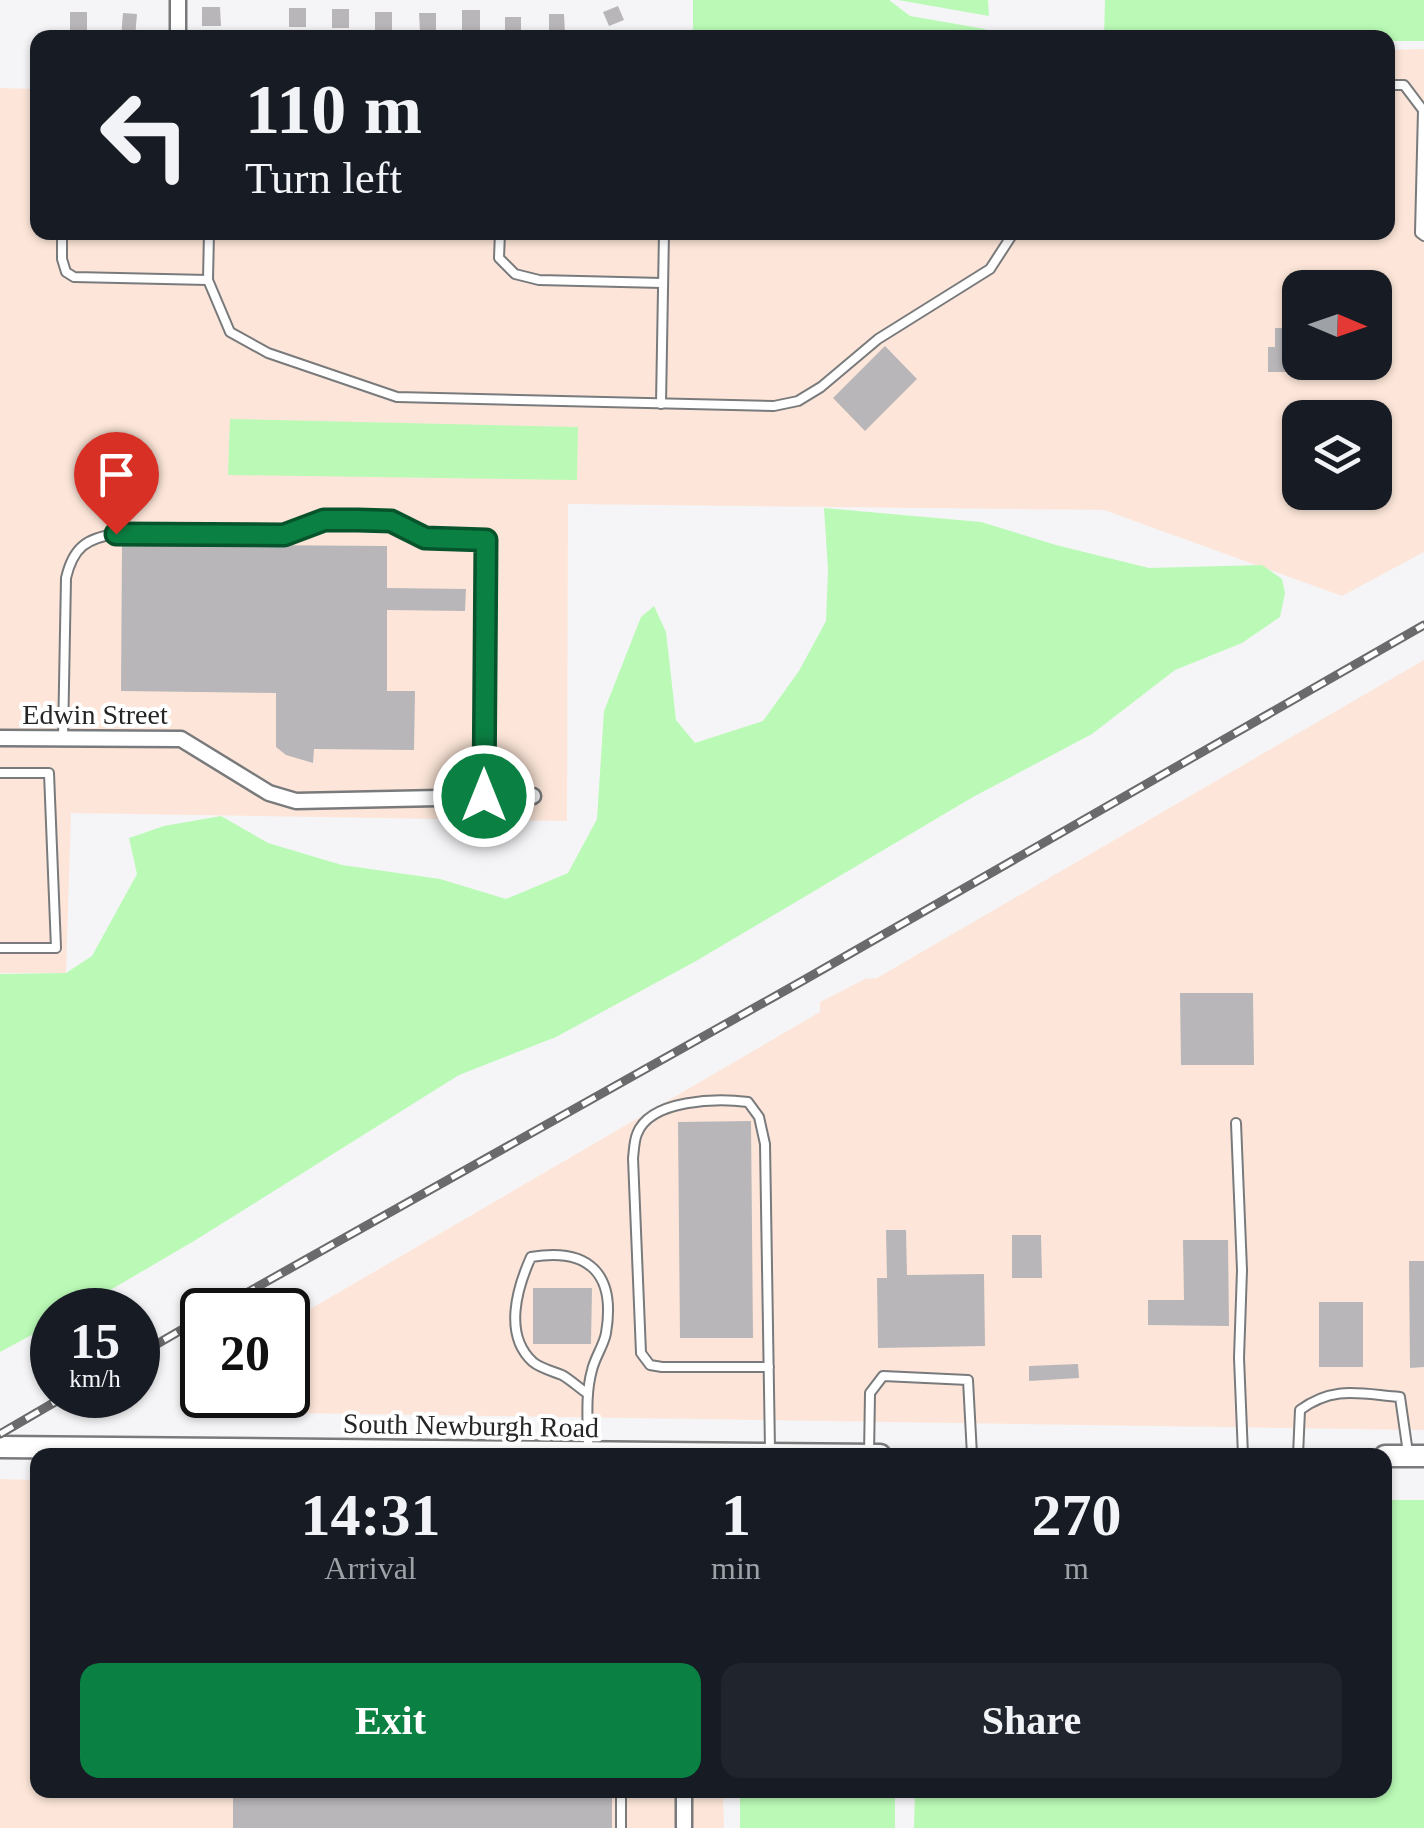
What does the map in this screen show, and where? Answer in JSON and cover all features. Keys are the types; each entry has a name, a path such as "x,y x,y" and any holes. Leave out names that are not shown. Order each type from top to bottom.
{"main road":[{"name":"South Newburgh Road","path":"0,1447 84,1448"}],"street":[{"path":"178,0 178,30"},
{"name":"Edwin Street","path":"0,738 181,739 269,793 296,801 533,796"},
{"path":"684,1798 684,1828"}],"lane":[{"path":"1395,85 1404,85 1422,110 1420,232 1424,236"},
{"path":"62,240 66,272 74,277 208,280"},
{"path":"209,240 208,280 230,332 268,354 397,398 774,406 798,400 820,387 878,339 990,268 1009,240"},
{"path":"500,240 499,258 515,274 539,280 662,283"},
{"path":"661,404 664,240"},
{"path":"62,738 66,578 79,546 95,537 116,534 284,535 324,520 391,521 425,538 486,540 484,796"},
{"path":"0,774 50,773 56,948 0,948"},
{"path":"769,1367 662,1367 650,1365 641,1353 633,1158 637,1131 678,1104 720,1098 748,1102 759,1118 765,1144 769,1367 770,1448"},
{"path":"1236,1124 1243,1448"},
{"path":"588,1394 566,1378 534,1364 519,1345 515,1312 518,1285 531,1257 556,1253 592,1264 606,1287 606,1334 592,1370 588,1394 588,1448"},
{"path":"869,1448 870,1393 883,1376 968,1380 972,1448"},
{"path":"1298,1448 1300,1410 1320,1396 1345,1393 1400,1397 1416,1456"},
{"path":"621,1798 621,1828"}],"shaded area":[{"path":"1424,49 1424,552 1342,596 1104,510 568,504 567,821 71,813 66,973 0,973 0,88 30,89 30,240 1395,240 1395,50"},
{"path":"1424,660 1424,1430 310,1413 310,1309 820,1012 820,1002 865,979 877,978"},
{"path":"0,1479 30,1480 30,1798 723,1798 724,1828 0,1828"}],"green space":[{"path":"693,0 889,0 910,16 985,30 693,30"},
{"path":"898,0 988,0 989,16"},
{"path":"1105,0 1424,0 1424,41 1395,41 1395,30 1104,30"},
{"path":"230,419 578,427 577,480 228,475"},
{"path":"824,508 981,522 1149,568 1262,565 1282,579 1285,593 1280,617 1242,643 1175,670 1092,734 973,797 696,961 556,1037 459,1075 114,1288 30,1288 30,1336 0,1352 0,974 66,973 92,956 137,874 129,838 164,826 221,816 268,843 342,865 440,879 506,899 568,873 597,819 604,711 641,617 654,606 666,632 676,720 695,743 763,721 799,671 826,621"},
{"path":"1392,1500 1424,1500 1424,1828 914,1828 915,1798 1392,1798"},
{"path":"740,1798 895,1798 895,1828 740,1828"}],"building":[{"path":"618,6 624,20 609,26 603,12"},
{"path":"202,7 220,7 221,26 202,26"},
{"path":"289,8 306,8 306,27 289,27"},
{"path":"332,9 349,9 349,28 332,28"},
{"path":"462,10 480,10 480,30 462,30"},
{"path":"70,12 87,12 87,30 70,30"},
{"path":"375,12 392,12 392,30 375,30"},
{"path":"123,13 137,14 136,30 122,30"},
{"path":"419,13 436,13 436,30 420,30"},
{"path":"549,14 564,14 565,30 549,30"},
{"path":"505,17 521,17 521,30 505,30"},
{"path":"1275,328 1282,328 1282,372 1268,372 1268,347 1275,347"},
{"path":"885,346 917,379 865,431 833,398"},
{"path":"122,544 387,546 387,588 466,589 465,611 387,610 387,691 415,691 414,750 314,749 313,763 286,755 276,747 276,693 121,691"},
{"path":"1180,993 1253,993 1254,1065 1181,1065"},
{"path":"751,1121 753,1338 680,1338 678,1122"},
{"path":"886,1230 906,1230 907,1275 984,1274 985,1346 878,1348 877,1278 887,1278"},
{"path":"1012,1235 1041,1235 1042,1278 1012,1278"},
{"path":"1183,1240 1228,1240 1229,1326 1148,1325 1148,1300 1184,1300"},
{"path":"1409,1261 1424,1261 1424,1367 1410,1368"},
{"path":"533,1288 592,1288 591,1344 533,1344"},
{"path":"1319,1302 1363,1302 1363,1367 1319,1367"},
{"path":"1078,1364 1079,1378 1029,1381 1029,1366"},
{"path":"233,1798 612,1798 612,1828 233,1828"}],"railway":[{"path":"255,1288 1424,625"},
{"path":"160,1342 180,1331"},
{"path":"0,1434 30,1417"}],"route":[{"path":"116,534 284,535 324,520 358,520 391,521 425,538 486,540 484,796"}]}
